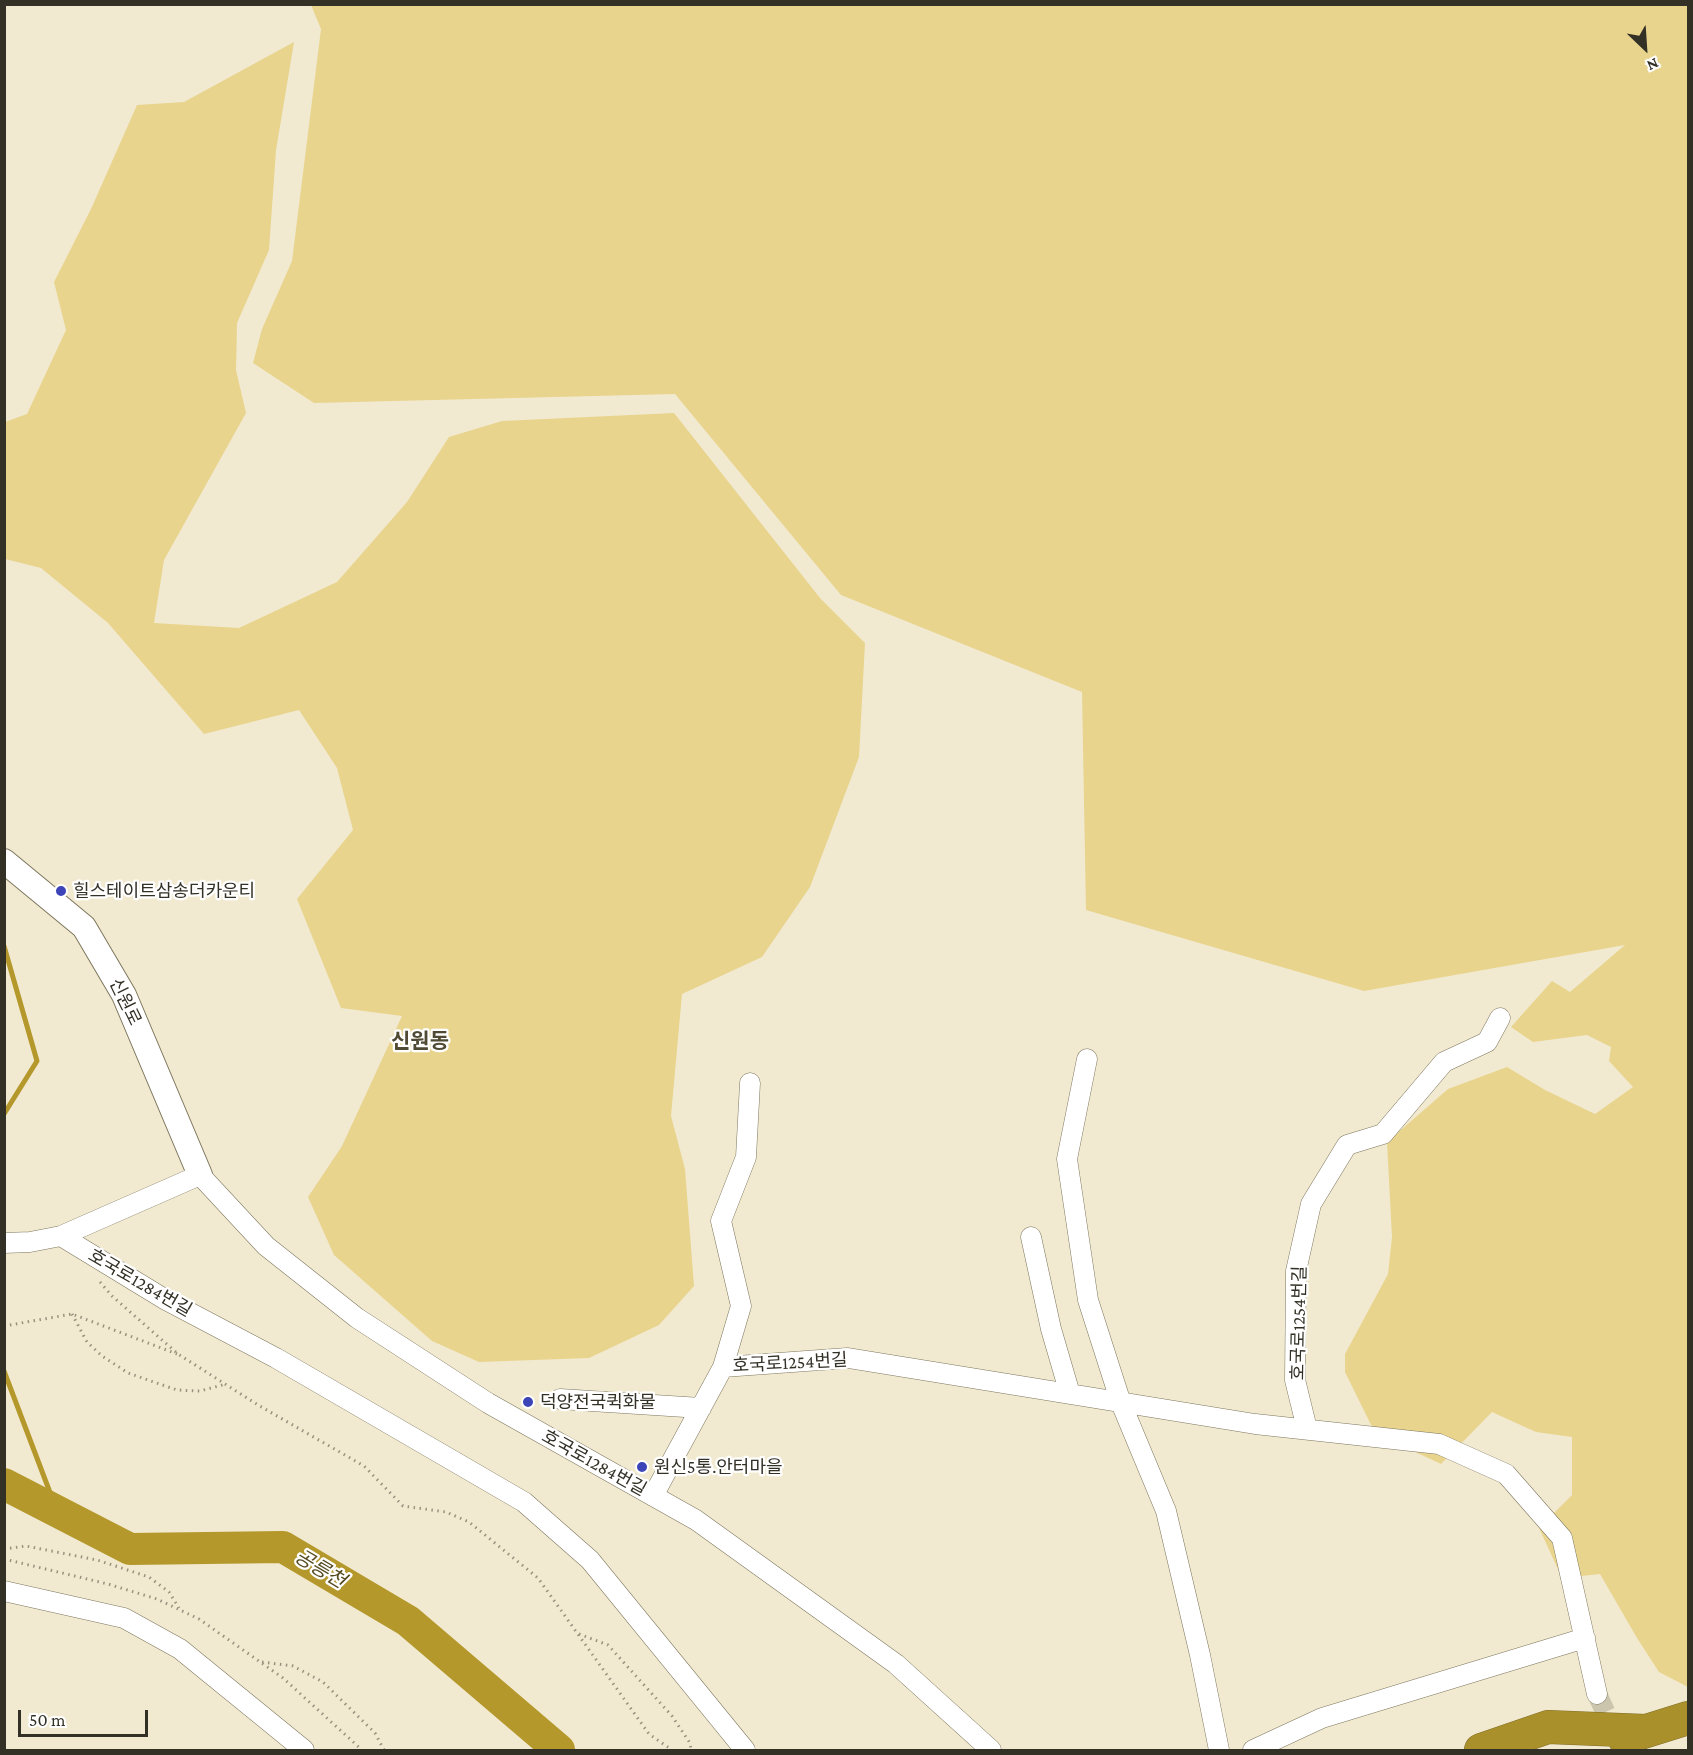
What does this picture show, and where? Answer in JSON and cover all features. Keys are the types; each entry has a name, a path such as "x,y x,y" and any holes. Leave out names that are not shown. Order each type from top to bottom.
{"highway":[{"path":"1589,1750 1689,1718"},
{"path":"1481,1750 1548,1727 1646,1731"}],"street":[{"name":"신원로","path":"4,861 84,927 124,995 200,1175"},
{"name":"호국로1254번길","path":"1307,1430 1295,1380 1296,1271 1311,1204 1347,1145 1383,1134 1444,1062 1487,1042 1500,1018"},
{"path":"1087,1059 1067,1159 1088,1300 1121,1403 1166,1511 1200,1655 1219,1750"},
{"name":"호국로1254번길","path":"653,1496 723,1367 741,1306 721,1221 746,1157 750,1083"},
{"path":"4,1244 61,1236 200,1175"},
{"name":"호국로1284번길","path":"200,1175 267,1246 357,1318 488,1403 696,1520 896,1664 991,1750"},
{"name":"호국로1284번길","path":"61,1236 166,1300 276,1358 524,1502 590,1560 745,1750"},
{"path":"1031,1237 1051,1329 1070,1394"},
{"name":"호국로1254번길","path":"723,1367 848,1358 1255,1424 1439,1444 1506,1474 1562,1538 1598,1694"},
{"path":"560,1399 701,1407"},
{"path":"4,1591 124,1618 180,1649 304,1750"},
{"path":"1253,1750 1322,1718 1585,1638"}],"path":[{"path":"97,1280 178,1354 258,1405 364,1466 403,1506 446,1512 469,1522 538,1578 649,1734 672,1750"},
{"path":"4,1326 72,1314 178,1354"},
{"path":"72,1314 87,1342 102,1356 128,1373 177,1390 200,1391 226,1384"},
{"path":"4,1549 26,1546 97,1560 149,1576 169,1592 179,1609"},
{"path":"577,1633 608,1645 672,1716 690,1743 691,1750"},
{"path":"260,1662 293,1666 323,1682 368,1726 384,1750"}],"shaded area":[{"path":"311,5 1688,5 1688,1687 1659,1672 1600,1574 1562,1578 1539,1528 1572,1495 1572,1437 1536,1432 1492,1412 1441,1464 1375,1433 1345,1372 1345,1354 1388,1274 1392,1237 1387,1142 1448,1089 1507,1067 1545,1090 1595,1114 1633,1087 1609,1061 1611,1047 1587,1035 1533,1042 1511,1027 1552,981 1570,992 1625,945 1364,991 1086,910 1082,692 841,595 675,394 314,403 253,363 262,329 292,261 321,29"},
{"path":"294,42 276,150 269,250 237,323 236,370 246,413 164,560 154,623 239,628 337,582 407,502 449,437 502,421 674,413 820,598 865,643 859,757 810,887 762,957 682,994 671,1116 685,1169 694,1286 659,1325 589,1358 479,1362 432,1341 334,1255 308,1197 342,1146 402,1016 341,1008 297,899 353,830 337,768 299,710 204,734 108,623 41,568 5,559 5,422 27,414 66,330 54,282 91,209 137,105 184,102"}],"waterway":[{"path":"4,946 37,1061 4,1114"},
{"path":"4,1371 57,1511"},
{"name":"공릉천","path":"4,1484 130,1549 283,1547 408,1621 559,1750"}],"tunnel":[{"path":"1597,1694 1616,1735"}],"place":[{"name":"힐스테이트삼송더카운티","path":"61,891"},
{"name":"덕양전국퀵화물","path":"528,1402"},
{"name":"원신5통.안터마을","path":"642,1467"}],"district":[{"name":"신원동","path":"420,1042"}]}
